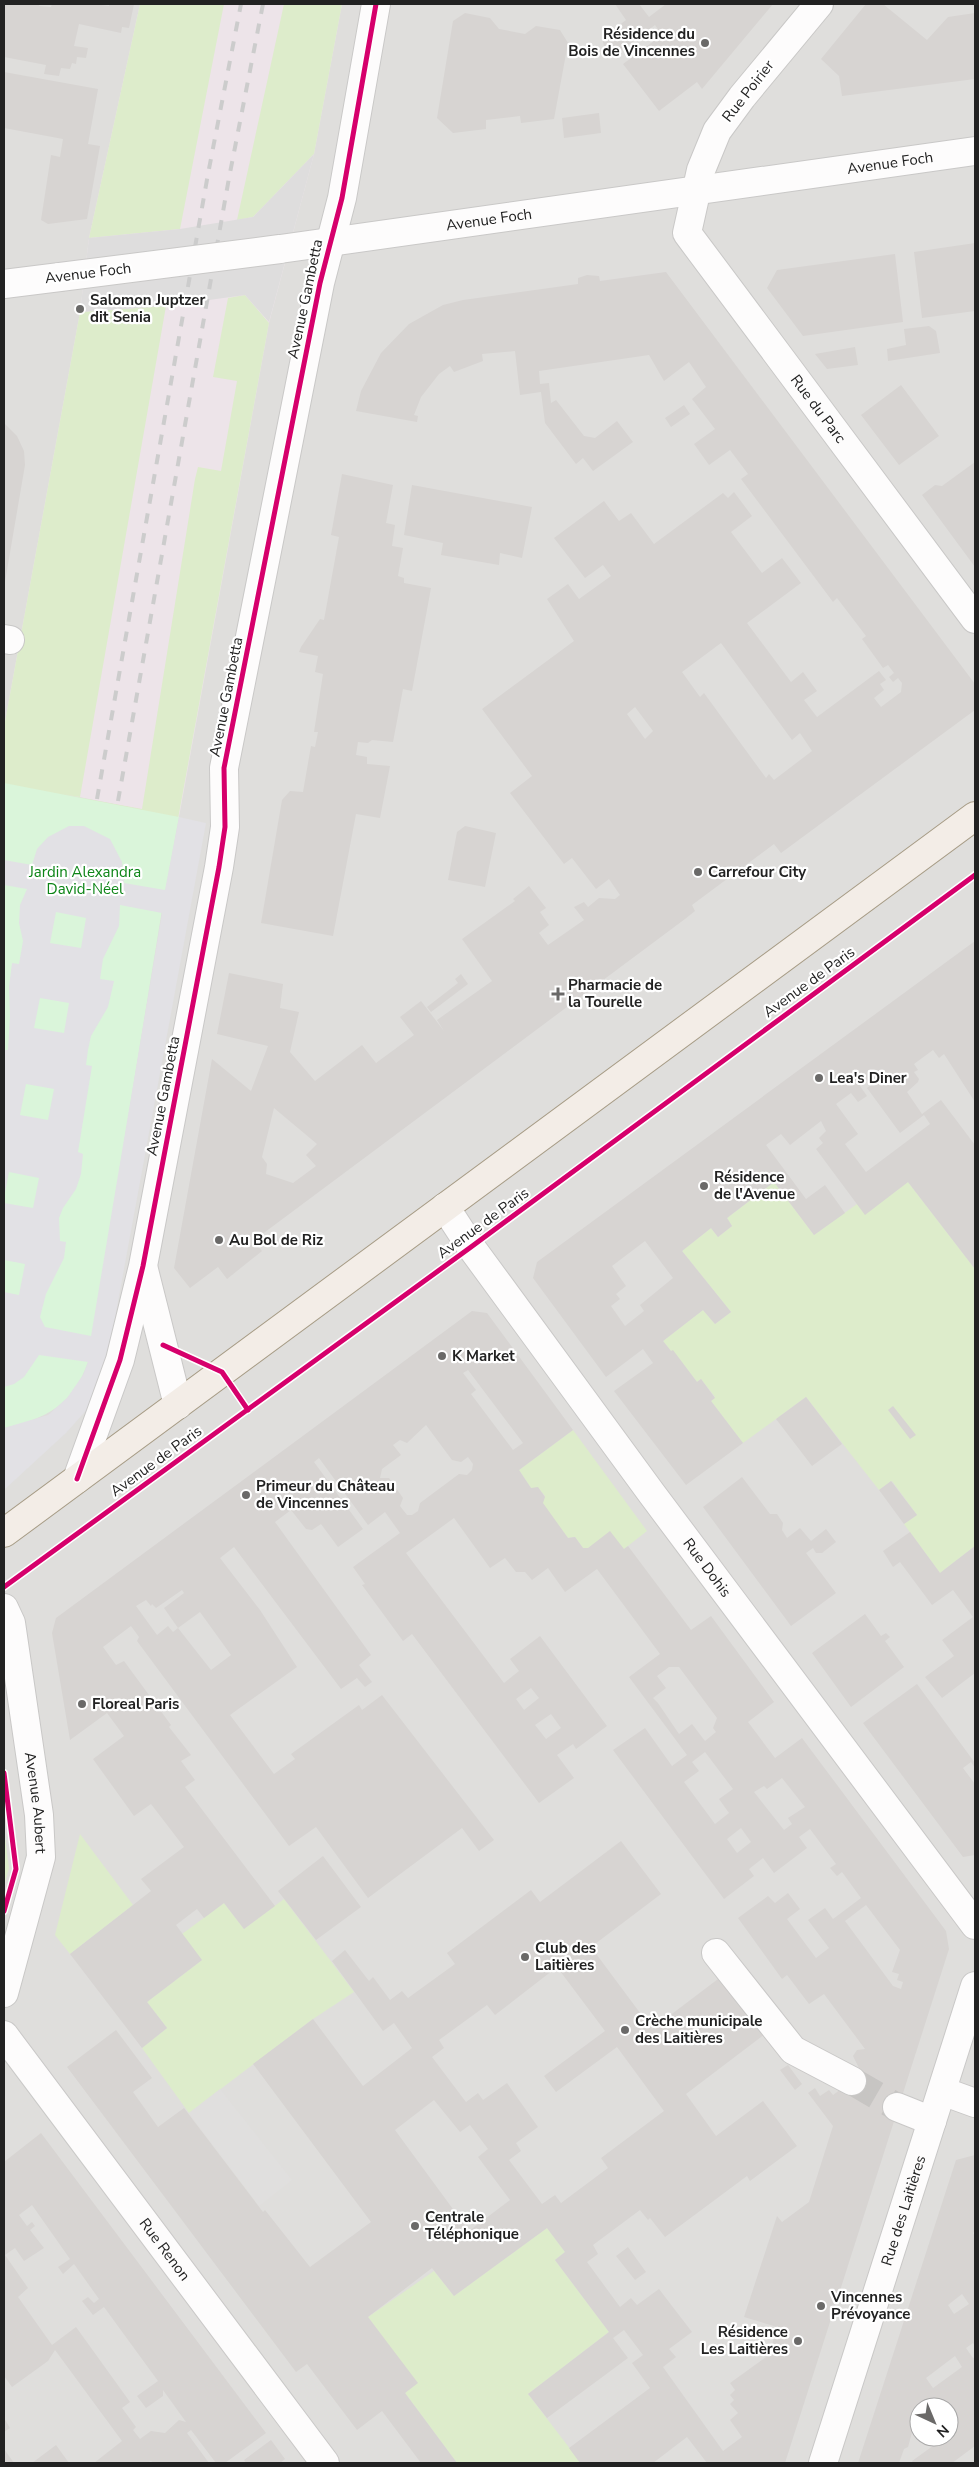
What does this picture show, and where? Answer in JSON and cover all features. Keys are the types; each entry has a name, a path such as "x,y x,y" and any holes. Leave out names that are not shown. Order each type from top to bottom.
{"main road":[{"path":"4,1533 975,816"}],"street":[{"name":"Avenue Gambetta","path":"77,1479 120,1360 143,1266 223,843 225,827 224,768 320,283 342,198 376,4"},
{"name":"Rue Poirier","path":"696,190 710,147 727,116 819,4"},
{"name":"Avenue Foch","path":"4,284 280,249 975,150"},
{"name":"Rue du Parc","path":"696,190 687,233 975,619"},
{"name":"Rue Dohis","path":"445,1207 471,1248 652,1494 975,1925"},
{"name":"Avenue Gambetta","path":"143,1266 178,1405"},
{"name":"Avenue Aubert","path":"4,1608 11,1624 39,1815 41,1857 4,1994"},
{"path":"716,1953 793,2050 852,2081"},
{"name":"Rue des Laitières","path":"823,2463 975,1986"},
{"name":"Rue Renon","path":"4,2035 325,2463"},
{"path":"942,2091 975,2103"},
{"path":"897,2107 932,2120"}],"shaded area":[{"path":"4,4 975,4 975,2463 4,2463"},
{"path":"140,4 342,4 314,154 269,323 179,817 49,791 4,727 80,312 89,238"},
{"path":"179,817 206,823 108,1356 91,1405 66,1433 4,1490 4,1428 48,1415 67,1398 83,1375 88,1362 39,1355 24,1377 14,1384 4,1387 4,1292 19,1295 25,1264 4,1260 4,1203 33,1208 39,1178 9,1172 4,1198 4,1050 8,1050 9,987 12,963 19,964 23,941 19,923 20,905 27,889 4,885 4,860 32,865 37,849 48,837 69,826 84,826 110,839 122,862 124,883 165,890","holes":["120,905 162,913 91,1336 45,1327 40,1317 46,1294 64,1258 66,1242 60,1241 59,1218 63,1208 76,1189 81,1174 83,1154 78,1152 92,1066 86,1065 88,1050 91,1036 108,1007 114,981 100,979 103,959 119,926","56,912 86,918 81,948 50,943","40,998 69,1003 64,1033 34,1028","26,1084 54,1089 48,1120 20,1115"]},
{"path":"220,2089 292,2180 259,2206 189,2113"}],"green space":[{"path":"140,4 224,4 180,229 89,238"},
{"path":"284,4 342,4 314,154 253,217 237,220"},
{"path":"245,295 269,323 165,890 4,860 4,727 80,312 166,306 80,797 61,794 142,809 195,479 198,467 221,471 237,381 213,377 228,298"},
{"name":"Jardin Alexandra David-Néel","path":"4,783 179,817 88,1362 82,1377 74,1389 56,1408 33,1420 4,1428"},
{"path":"774,1182 814,1235 857,1204 865,1214 908,1182 975,1269 975,1546 940,1573 904,1524 917,1515 892,1481 879,1490 806,1397 743,1443 711,1401 715,1397 701,1379 697,1382 663,1341 703,1310 715,1324 731,1312 682,1251 711,1228 718,1237 732,1226 727,1218"},
{"path":"573,1430 647,1531 624,1549 583,1548 575,1537 568,1538 541,1502 545,1496 539,1489 531,1488 519,1470"},
{"path":"4,1829 9,1868 4,1886"},
{"path":"80,1834 133,1905 70,1954 55,1935"},
{"path":"284,1899 354,1992 313,2019 189,2113 142,2048 167,2028 147,2002 202,1960 182,1934 224,1903 244,1929"},
{"path":"547,2228 565,2252 555,2260 609,2332 528,2394 581,2463 457,2463 405,2393 417,2383 368,2317 434,2271 454,2296"}],"pier":[{"path":"314,154 269,322 245,295 166,306 80,312 89,238 180,229 253,217"}],"building":[{"path":"5,4 40,4 39,6 51,7 52,4 109,6 109,4 134,4 129,28 122,27 121,33 79,24 74,46 88,48 86,58 77,57 76,64 72,63 70,69 61,68 59,76 44,74 46,65 4,57"},
{"path":"615,4 639,4 649,17 666,4 773,4 702,89 697,82 659,111 623,64 662,35 655,25 617,53 605,50 602,38 626,20"},
{"path":"866,4 883,4 927,40 948,17 975,13 975,79 842,96 839,76 821,59"},
{"path":"465,13 490,18 499,29 525,34 536,26 560,30 568,43 554,119 521,123 520,116 486,120 486,129 453,133 437,118 453,21"},
{"path":"4,72 98,89 88,144 100,146 87,219 48,224 41,220 51,155 60,157 63,139 4,128"},
{"path":"599,113 601,133 564,138 562,118"},
{"path":"975,243 975,311 922,318 914,252"},
{"path":"895,254 903,322 803,336 767,288 777,270"},
{"path":"666,272 975,684 975,710 781,853 774,844 692,905 695,911 685,919 253,1241 262,1251 227,1279 218,1267 190,1288 174,1268 212,1059 251,1091 268,1046 217,1034 229,973 283,984 280,1008 299,1012 290,1052 315,1081 362,1045 376,1063 414,1035 400,1017 421,1001 444,1031 437,1020 492,981 462,939 515,901 513,899 529,886 546,908 540,912 549,925 539,933 548,945 584,920 574,907 584,902 588,907 599,898 615,899 620,895 609,879 596,889 572,858 564,864 510,793 532,776 482,709 574,641 547,599 568,584 579,599 611,576 603,565 585,578 554,538 604,501 619,521 631,513 654,544 723,493 728,498 734,492 752,516 731,532 762,573 782,558 801,583 747,623 791,682 803,672 817,691 804,700 817,717 879,671 886,680 880,684 884,690 874,698 881,707 901,692 902,683 898,678 893,682 889,677 894,673 888,665 883,668 862,639 866,636 837,598 833,602 741,479 748,474 730,450 709,465 694,444 715,429 692,399 706,387 689,362 664,381 649,355 539,371 540,384 549,383 551,403 556,400 584,436 595,438 617,421 633,442 593,471 583,458 576,464 545,423 541,392 520,395 515,351 482,354 483,361 454,372 450,366 439,374 421,397 414,415 418,416 417,422 356,411 361,391 381,353 409,324 443,305 463,300 578,284 578,278 587,275 599,276 600,281","holes":["721,643 792,740 800,733 812,751 774,780 769,774 766,778 704,693 700,697 682,672","635,707 653,731 645,739 627,714","274,1108 317,1144 306,1155 316,1166 293,1183 266,1174 267,1164 262,1157"]},
{"path":"929,326 936,331 940,353 888,361 887,349 906,345 904,329"},
{"path":"855,347 858,365 827,369 815,354"},
{"path":"901,385 939,436 899,465 861,415"},
{"path":"684,405 690,414 671,427 665,418"},
{"path":"4,423 17,436 24,451 25,465 5,582"},
{"path":"975,462 975,567 922,495 935,485 942,486"},
{"path":"342,474 393,485 386,523 395,525 392,546 403,548 398,576 404,578 404,583 431,588 412,691 403,689 393,742 372,740 368,743 358,742 356,755 367,757 367,764 390,766 380,818 356,814 333,936 261,923 282,800 290,791 303,792 311,746 315,747 318,732 314,732 323,674 315,672 318,656 299,652 320,619 324,620 339,537 331,535"},
{"path":"412,485 532,507 522,558 500,553 499,565 441,555 443,543 404,535"},
{"path":"465,826 496,833 485,887 448,880 457,832"},
{"path":"975,941 975,1102 944,1054 939,1058 933,1050 914,1064 918,1070 914,1072 919,1079 907,1092 922,1114 941,1100 975,1145 975,1269 908,1182 865,1215 816,1149 823,1143 819,1138 826,1131 821,1121 790,1145 781,1134 766,1145 806,1199 825,1185 845,1213 814,1235 774,1182 727,1218 732,1226 718,1237 711,1228 682,1251 731,1312 715,1324 703,1310 663,1341 671,1351 673,1350 697,1382 701,1379 715,1398 711,1401 743,1443 686,1485 614,1391 653,1363 643,1349 606,1377 533,1278 537,1262","holes":["879,1072 883,1076 867,1088 900,1133 924,1115 930,1124 866,1172 845,1144 858,1134 836,1104 851,1093 858,1102 867,1096 860,1086","645,1241 673,1278 640,1305 644,1311 625,1326 611,1306 620,1299 616,1294 626,1286 612,1266"]},
{"path":"461,974 468,984 431,1012 427,1007 458,983 455,979"},
{"path":"472,1311 487,1313 573,1430 519,1470 531,1488 538,1487 545,1497 543,1503 568,1538 575,1537 583,1548 588,1548 610,1531 624,1549 628,1546 691,1630 711,1616 774,1702 748,1722 775,1758 802,1738 946,1931 949,1949 785,2463 707,2463 687,2437 653,2463 580,2463 569,2448 650,2388 632,2363 643,2355 624,2330 613,2338 628,2358 547,2418 528,2394 609,2332 555,2260 565,2252 547,2228 454,2296 432,2268 368,2317 418,2383 405,2393 457,2463 421,2463 382,2411 357,2430 307,2364 296,2372 67,2067 116,2030 152,2078 133,2092 158,2127 184,2108 263,2212 265,2210 310,2267 371,2222 253,2064 313,2019 363,2086 412,2048 394,2023 383,2031 332,1961 345,1950 369,1981 373,1977 390,2000 402,1991 408,1998 455,1964 447,1953 531,1890 540,1902 621,1841 661,1894 591,1947 652,2029 722,1976 765,2034 686,2094 716,2136 763,2101 797,2146 750,2181 747,2176 665,2237 650,2218 648,2220 640,2210 593,2245 598,2254 587,2262 620,2307 631,2298 637,2305 659,2289 692,2332 669,2349 676,2357 663,2367 723,2451 742,2437 730,2420 738,2413 730,2404 734,2400 730,2395 735,2390 730,2383 769,2355 777,2327 744,2317 777,2216 782,2222 809,2202 833,2126 808,2093 815,2088 820,2096 829,2090 833,2095 852,2081 860,2070 853,2056 857,2050 865,2049 824,1994 809,2004 787,1975 782,1979 738,1918 768,1896 775,1903 788,1893 800,1909 787,1919 816,1958 829,1948 808,1920 825,1908 833,1919 861,1898 842,1872 837,1876 830,1868 836,1864 810,1829 799,1837 807,1848 774,1873 763,1858 749,1869 754,1876 724,1899 613,1750 645,1728 672,1766 687,1755 629,1677 660,1654 597,1569 565,1592 548,1568 532,1580 525,1572 516,1572 505,1558 490,1568 454,1518 406,1553 504,1683 519,1671 510,1659 540,1636 607,1726 576,1749 573,1744 557,1755 574,1778 539,1803 412,1634 403,1641 362,1585 365,1584 353,1567 400,1533 385,1512 368,1525 319,1458 314,1462 363,1529 338,1547 321,1524 312,1530 306,1529 291,1510 275,1522 371,1655 359,1665 372,1682 365,1687 357,1678 341,1689 234,1547 220,1558 260,1610 297,1667 230,1715 274,1774 295,1759 291,1754 359,1705 362,1710 382,1695 494,1840 479,1851 462,1828 368,1898 316,1827 289,1846 137,1641 139,1637 131,1626 103,1647 116,1665 124,1661 171,1725 169,1727 191,1755 181,1761 195,1780 185,1787 275,1906 244,1929 224,1903 204,1918 197,1909 176,1925 202,1960 147,2002 167,2028 142,2048 70,1954 151,1891 141,1879 184,1847 151,1804 134,1816 93,1759 124,1736 107,1713 70,1740 52,1633 56,1618","holes":["468,1370 523,1443 513,1450 471,1394 476,1390 463,1373","426,1425 452,1460 461,1462 468,1457 473,1464 472,1470 467,1475 459,1474 420,1503 418,1511 412,1515 407,1515 400,1506 403,1498 389,1478 380,1478 382,1469 401,1455 393,1445 400,1440 407,1443","182,1590 184,1593 164,1608 178,1628 173,1632 168,1626 157,1635 136,1606 146,1600 151,1606 152,1604 156,1608","200,1612 231,1655 211,1670 178,1628","669,1667 679,1667 717,1718 713,1728 716,1732 705,1741 692,1724 679,1734 653,1698 666,1688 657,1676","531,1688 539,1698 524,1710 516,1699","551,1714 561,1728 546,1739 535,1725","705,1752 733,1789 719,1799 729,1813 715,1824 684,1782 699,1771 692,1762","782,1778 805,1807 788,1818 792,1824 784,1830 754,1792 764,1786 767,1789","741,1828 751,1842 737,1853 727,1839","866,1905 900,1950 892,1972 899,1974 897,1980 903,1982 901,1989 893,1986 845,1921","557,1967 605,2031 544,2076 556,2092 617,2047 664,2111 601,2158 608,2168 561,2203 555,2195 542,2204 509,2160 521,2151 516,2143 538,2127 507,2083 483,2100 478,2093 466,2102 432,2057 444,2048 439,2040 487,2005 495,2015","434,2100 460,2132 470,2125 488,2149 478,2157 510,2200 469,2231 395,2130"]},
{"path":"806,1397 842,1444 812,1466 776,1419"},
{"path":"893,1406 916,1435 910,1439 888,1410"},
{"path":"742,1477 770,1514 777,1514 783,1523 782,1530 787,1538 800,1528 811,1541 826,1529 836,1542 822,1553 816,1553 813,1548 806,1553 836,1593 791,1626 703,1507"},
{"path":"891,1481 917,1515 904,1524 879,1490"},
{"path":"910,1532 940,1573 975,1546 975,1673 942,1698 925,1677 954,1656 942,1640 973,1617 953,1590 932,1605 900,1562 893,1567 883,1551"},
{"path":"865,1614 881,1636 886,1633 890,1637 885,1641 904,1667 851,1707 812,1653"},
{"path":"917,1684 975,1763 975,1768 971,1762 963,1768 975,1784 975,1855 963,1857 863,1723"},
{"path":"323,1856 361,1907 316,1940 278,1891"},
{"path":"788,2065 802,2084 795,2090 780,2070"},
{"path":"41,2133 266,2433 225,2463 216,2463 191,2430 187,2433 209,2463 153,2463 151,2461 147,2463 94,2463 122,2441 55,2350 48,2361 12,2387 4,2376 4,2162","holes":["32,2205 70,2259 58,2267 63,2274 74,2264 99,2299 94,2303 88,2297 82,2301 93,2315 104,2307 158,2381 137,2396 146,2408 163,2396 163,2390 186,2422 179,2420 165,2433 151,2431 140,2439 133,2430 136,2427 122,2408 130,2402 76,2327 52,2345 18,2297 28,2288 5,2255 15,2248 24,2261 44,2248 30,2230 35,2226 32,2222 27,2226 19,2215"]},
{"path":"975,2155 975,2231 973,2233 975,2236 975,2346 973,2343 966,2348 973,2358 975,2357 975,2446 952,2463 913,2463 912,2461 931,2447 959,2447 959,2397 909,2397 909,2443 908,2447 904,2449 899,2463 858,2463 956,2160","holes":["962,2294 969,2304 954,2314 948,2305","955,2356 962,2367 933,2388 926,2378"]},
{"path":"628,2247 646,2272 635,2280 616,2256"},
{"path":"4,2418 10,2428 4,2432"},
{"path":"271,2440 285,2459 280,2463 246,2463 244,2460"},
{"path":"56,2445 69,2463 32,2463"},
{"path":"4,2449 14,2463 4,2463"}],"tunnel":[{"path":"852,2081 897,2107"}],"railway":[{"path":"97,799 208,174 241,4"},
{"path":"118,801 229,178 263,4"}],"cycle path":[{"path":"77,1479 120,1360 143,1266 219,867 225,827 224,768 320,283 342,198 376,4"},
{"name":"Avenue de Paris","path":"4,1587 471,1247 975,875"},
{"path":"163,1345 222,1372 248,1410"},
{"path":"4,1773 16,1869 4,1911"}],"place":[{"name":"Résidence du Bois de Vincennes","path":"705,43"},
{"name":"Salomon Juptzer dit Senia","path":"80,309"},
{"name":"Carrefour City","path":"698,872"},
{"name":"Pharmacie de la Tourelle","path":"558,994"},
{"name":"Lea's Diner","path":"819,1078"},
{"name":"Résidence de l'Avenue","path":"704,1186"},
{"name":"Au Bol de Riz","path":"219,1240"},
{"name":"K Market","path":"442,1356"},
{"name":"Primeur du Château de Vincennes","path":"246,1495"},
{"name":"Floreal Paris","path":"82,1704"},
{"name":"Club des Laitières","path":"525,1957"},
{"name":"Crèche municipale des Laitières","path":"625,2030"},
{"name":"Centrale Téléphonique","path":"415,2226"},
{"name":"Vincennes Prévoyance","path":"821,2306"},
{"name":"Résidence Les Laitières","path":"798,2341"}]}
